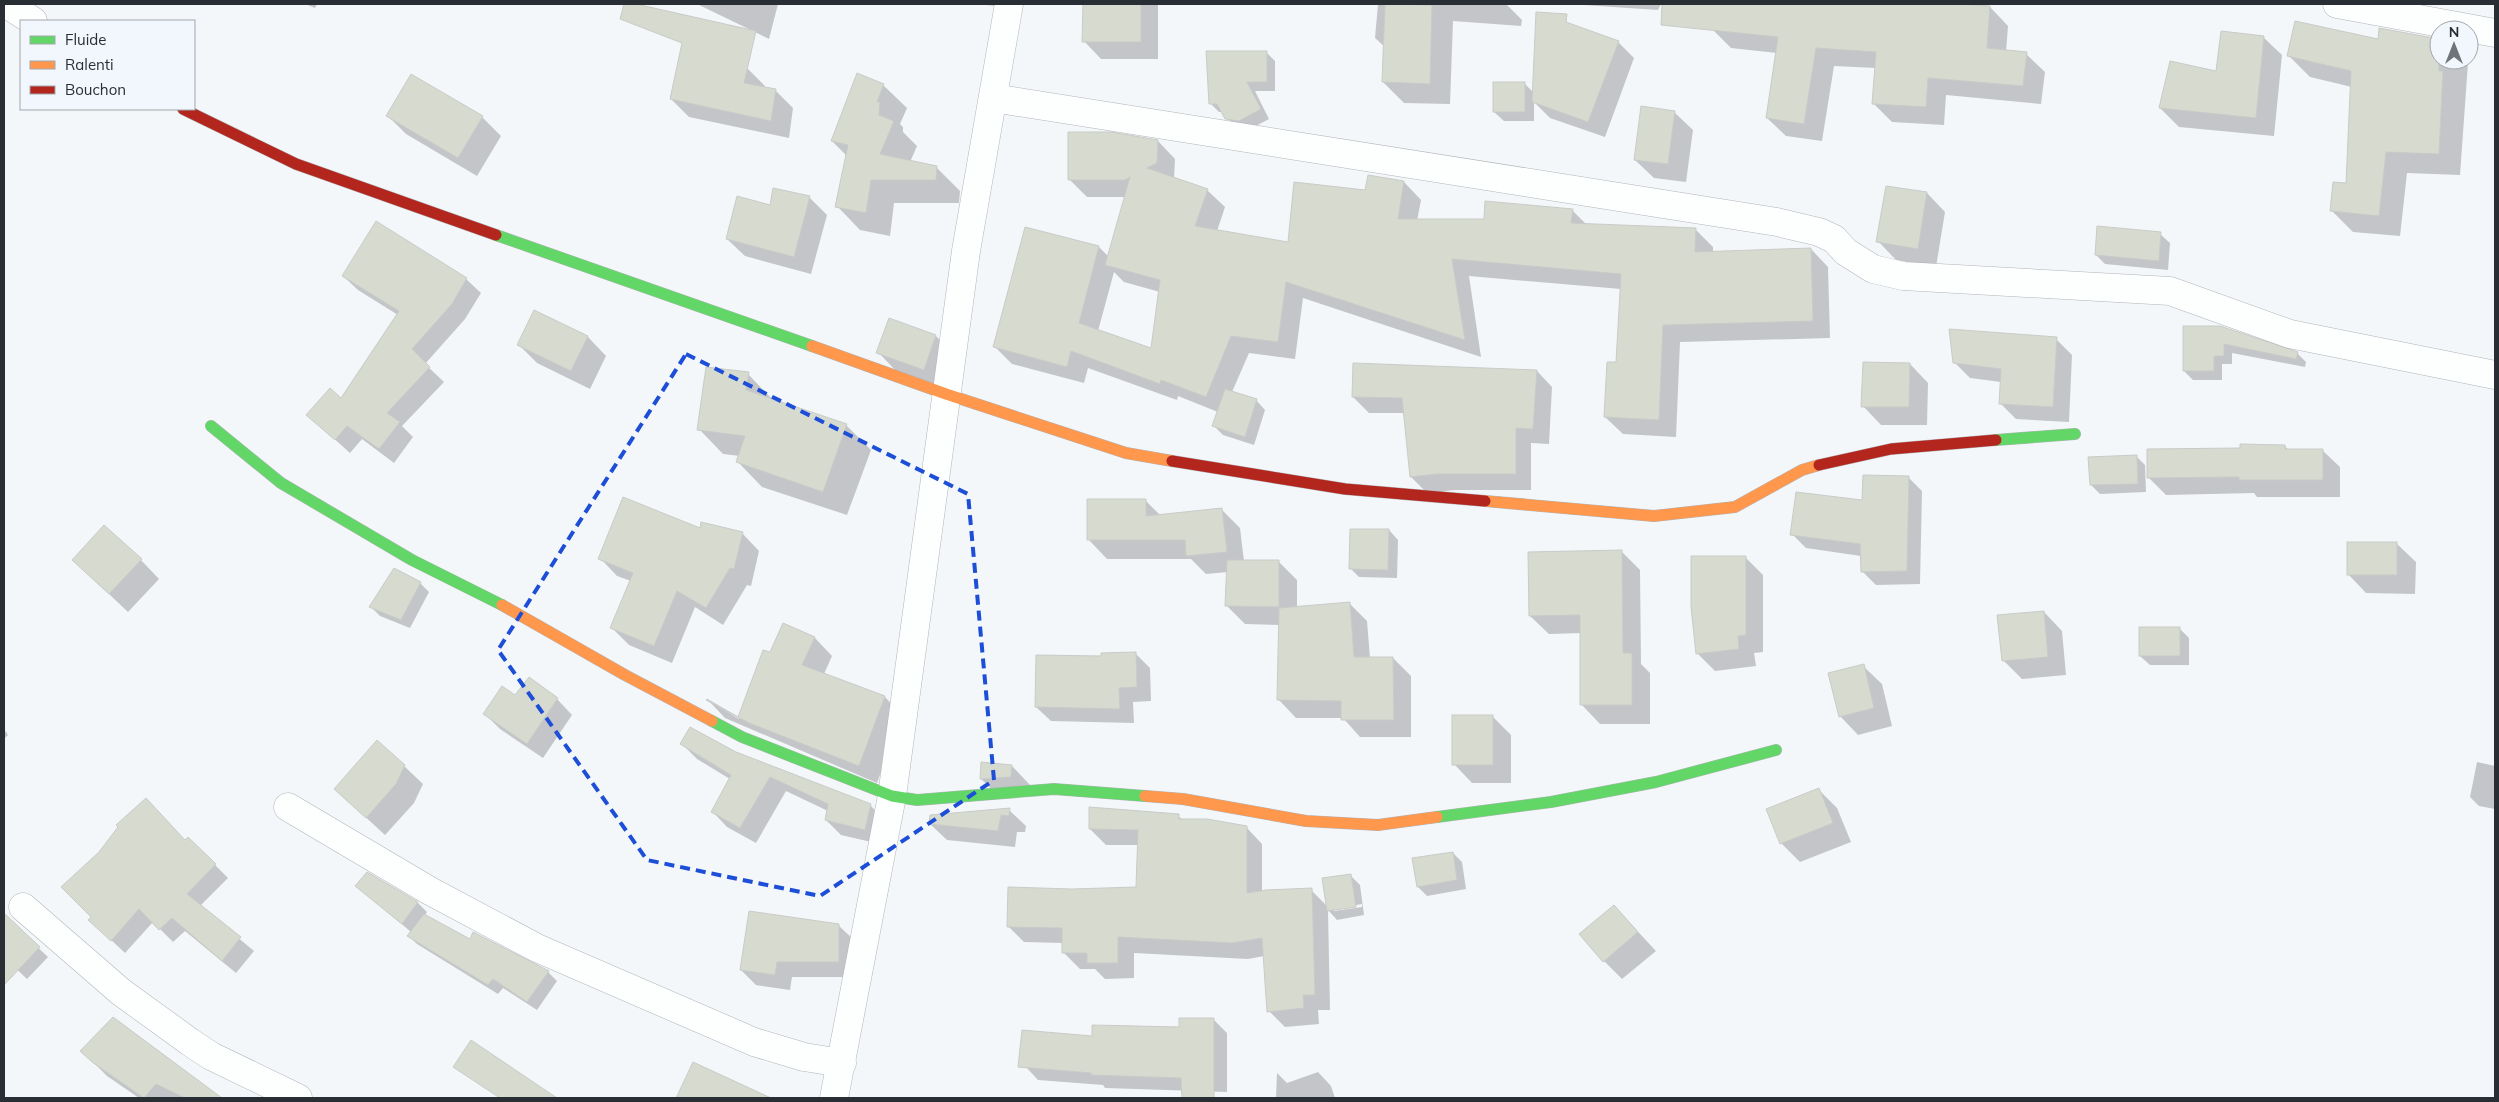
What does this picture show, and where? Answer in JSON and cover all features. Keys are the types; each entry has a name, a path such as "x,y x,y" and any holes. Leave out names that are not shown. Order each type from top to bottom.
{"street":[{"path":"6,4 31,20"},
{"path":"834,1098 892,796 966,250 1009,4"},
{"path":"2338,4 2495,33"},
{"path":"993,98 1777,222 1819,232 1834,239 1846,252 1873,269 1903,276 2170,291 2290,334 2495,375"},
{"path":"186,110 296,164 946,394 1126,453 1344,489 1654,516 1735,507 1802,470 1834,460 1891,449 2075,434"},
{"path":"211,426 250,460 281,483 412,560 522,615 634,679 742,737 892,796 917,800 1054,789 1183,798 1306,821 1378,825 1551,802 1656,782 1776,750"},
{"path":"288,807 430,891 538,948 754,1042 804,1057 842,1063"},
{"path":"23,907 121,992 190,1042 211,1056 298,1098"}],"highlighted area":[{"path":"686,354 968,494 994,780 820,896 647,860 498,650"}],"building":[{"path":"624,4 636,4 756,31 744,83 776,89 771,121 670,99 682,43 620,19"},
{"path":"1083,4 1141,4 1141,42 1082,42"},
{"path":"1385,4 1432,5 1430,84 1382,82"},
{"path":"1662,4 1962,4 1990,6 1987,48 2027,52 2023,86 1928,78 1926,107 1872,104 1876,52 1816,48 1804,124 1766,118 1778,37 1661,25"},
{"path":"1536,12 1567,14 1566,22 1619,41 1588,122 1532,102"},
{"path":"2295,21 2378,39 2379,28 2429,37 2429,70 2443,71 2439,154 2386,152 2379,216 2330,211 2333,182 2346,183 2351,71 2287,56"},
{"path":"2221,31 2264,36 2256,118 2159,108 2170,61 2216,71"},
{"path":"1206,51 1267,51 1267,82 1247,82 1261,109 1239,121 1225,119 1217,104 1209,104"},
{"path":"857,73 884,84 877,102 880,102 879,115 894,121 880,154 937,166 936,180 871,180 866,213 835,207 848,145 831,141"},
{"path":"411,74 483,116 458,158 386,116"},
{"path":"1493,82 1525,82 1525,112 1493,112"},
{"path":"1641,106 1675,111 1668,164 1634,160"},
{"path":"1068,132 1111,132 1158,140 1157,163 1147,168 1208,189 1195,226 1288,242 1294,182 1365,190 1368,175 1404,181 1398,219 1484,219 1485,201 1573,209 1571,223 1696,228 1695,252 1811,248 1813,321 1663,325 1659,420 1604,417 1607,362 1616,362 1621,274 1452,259 1465,340 1286,282 1278,342 1231,336 1206,397 1161,380 1160,384 1071,351 1067,367 993,347 1025,227 1099,246 1079,323 1151,348 1160,280 1105,265 1130,177 1125,180 1068,180"},
{"path":"1886,186 1927,192 1918,249 1876,242"},
{"path":"773,188 810,196 794,257 726,239 737,196 770,205"},
{"path":"376,221 467,278 452,304 412,349 430,367 387,413 400,422 379,449 347,426 335,440 306,415 330,388 341,398 399,311 342,276"},
{"path":"2097,226 2161,232 2159,261 2095,255"},
{"path":"534,310 588,336 571,371 517,345"},
{"path":"889,318 936,335 924,370 876,353"},
{"path":"2183,326 2220,326 2298,352 2296,359 2224,344 2224,356 2214,356 2214,371 2183,371"},
{"path":"1949,329 2057,337 2053,407 1999,404 2001,369 1953,363"},
{"path":"1863,362 1910,363 1909,407 1861,407"},
{"path":"1353,363 1537,370 1533,429 1516,428 1516,474 1437,474 1410,477 1402,398 1352,397"},
{"path":"706,367 749,372 746,390 847,424 823,492 736,462 745,436 697,430"},
{"path":"1225,389 1257,399 1245,437 1212,426"},
{"path":"2240,444 2285,445 2285,449 2323,449 2323,480 2239,480 2239,477 2147,478 2147,449 2240,448"},
{"path":"2137,455 2138,484 2090,485 2088,457"},
{"path":"1863,475 1909,476 1907,571 1861,572 1860,544 1790,535 1796,492 1862,500"},
{"path":"623,497 700,528 701,522 743,532 734,569 730,568 706,608 677,591 654,646 610,628 633,573 598,559"},
{"path":"1087,499 1146,499 1146,516 1222,508 1227,552 1186,556 1185,540 1087,540"},
{"path":"104,525 142,559 109,594 72,560"},
{"path":"1350,529 1389,529 1388,570 1349,569"},
{"path":"2347,542 2397,542 2397,575 2347,575"},
{"path":"1622,550 1623,653 1632,653 1632,705 1580,705 1580,615 1529,616 1528,552"},
{"path":"1691,556 1746,556 1746,635 1738,636 1739,649 1696,654 1691,607"},
{"path":"1227,560 1279,560 1279,607 1225,606"},
{"path":"394,568 421,582 401,620 369,607"},
{"path":"1350,602 1354,657 1393,657 1394,720 1341,720 1341,701 1277,700 1279,608"},
{"path":"2044,611 2048,657 2002,661 1997,615"},
{"path":"783,623 815,637 802,665 885,696 859,766 749,723 706,700 738,717 763,650 770,652"},
{"path":"2139,627 2180,627 2180,656 2139,656"},
{"path":"1136,652 1137,687 1119,688 1120,709 1035,707 1036,655 1101,656 1101,653"},
{"path":"1864,664 1874,708 1839,717 1828,673"},
{"path":"529,677 558,698 527,744 483,714 502,686 515,695"},
{"path":"1452,715 1493,715 1493,765 1452,765"},
{"path":"690,727 736,752 871,804 865,830 825,820 828,804 770,777 740,828 711,812 731,775 680,744"},
{"path":"377,740 405,765 396,784 366,818 334,789"},
{"path":"981,762 1012,765 1011,777 980,779"},
{"path":"1819,788 1833,823 1780,844 1766,809"},
{"path":"146,798 185,840 188,837 216,864 187,894 241,937 222,961 172,918 159,930 139,909 111,941 88,920 91,917 61,887 99,852 118,827 116,825"},
{"path":"1089,807 1179,814 1179,819 1207,819 1247,826 1247,893 1266,890 1312,888 1315,995 1303,995 1304,1008 1267,1012 1262,938 1232,943 1118,937 1118,963 1087,963 1087,953 1062,953 1062,928 1007,927 1008,887 1072,889 1136,887 1138,830 1089,829"},
{"path":"1010,808 1009,816 1001,815 998,831 929,824 930,815"},
{"path":"1453,852 1457,880 1417,887 1412,858"},
{"path":"367,872 418,902 402,924 355,886"},
{"path":"1351,874 1356,907 1327,911 1322,878"},
{"path":"1614,905 1638,932 1603,962 1579,934"},
{"path":"749,911 839,924 839,962 777,962 775,975 740,970"},
{"path":"4,913 40,947 4,985"},
{"path":"424,914 470,939 473,932 549,971 527,1002 493,979 488,985 407,936"},
{"path":"113,1017 222,1098 185,1098 156,1084 144,1098 92,1062 80,1051"},
{"path":"1179,1018 1214,1018 1214,1098 1182,1098 1181,1078 1091,1075 1091,1073 1018,1067 1022,1030 1092,1036 1092,1025 1179,1027"},
{"path":"471,1040 557,1098 500,1098 453,1067"},
{"path":"693,1062 771,1098 676,1098"}],"traffic: fast":[{"path":"496,235 812,346"},
{"path":"211,426 281,483 412,560 502,605"},
{"path":"1996,440 2075,434"},
{"path":"712,721 742,737 892,796 917,800 1054,789 1145,796"},
{"path":"1437,817 1551,802 1656,782 1776,750"}],"traffic: slow":[{"path":"812,346 946,394 1126,453 1172,461"},
{"path":"1485,501 1654,516 1735,507 1802,470 1819,465"},
{"path":"502,605 625,675 712,721"},
{"path":"1145,796 1183,799 1306,821 1378,825 1437,817"}],"traffic: jam":[{"path":"185,110 296,164 496,235"},
{"path":"1819,465 1891,449 1996,440"},
{"path":"1172,461 1345,489 1485,501"}]}
